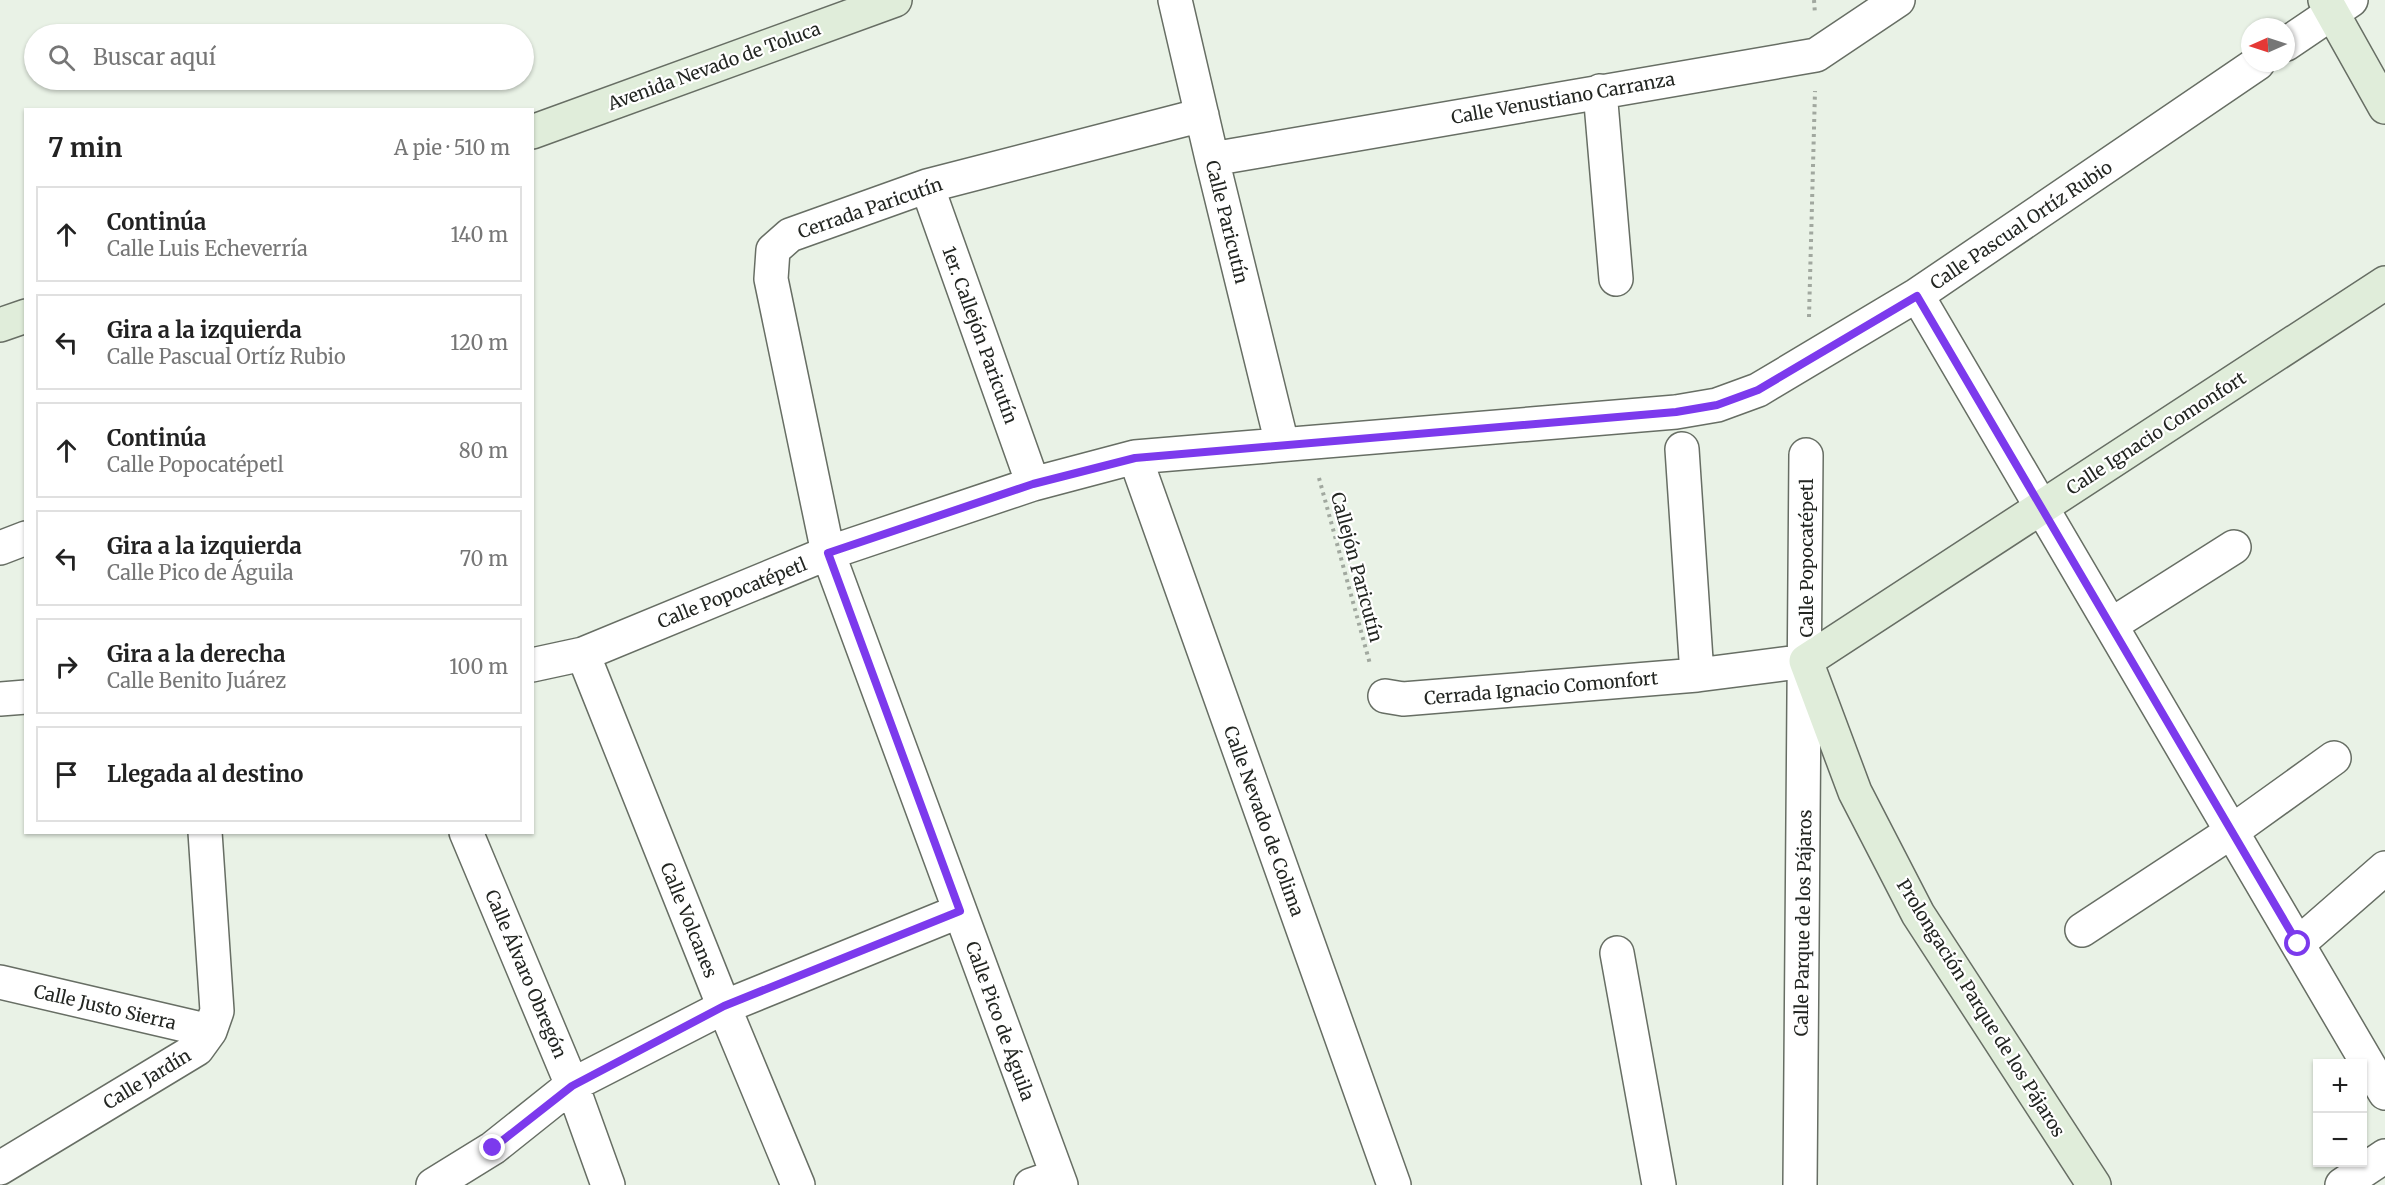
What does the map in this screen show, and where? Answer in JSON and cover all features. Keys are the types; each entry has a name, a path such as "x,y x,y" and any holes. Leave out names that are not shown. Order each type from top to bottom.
{"street":[{"name":"Avenida Nevado de Toluca","path":"534,131 895,0"},
{"name":"Calle Paricutín","path":"1175,0 1212,159 1295,443"},
{"name":"Calle Venustiano Carranza","path":"1212,159 1816,55 1898,0"},
{"path":"2295,37 2336,4 2385,107"},
{"name":"Calle Pascual Ortíz Rubio","path":"1295,443 1676,412 1717,405 1758,390 1917,296 2245,72"},
{"path":"1600,91 1616,279"},
{"name":"Cerrada Paricutín","path":"828,553 771,279 773,249 790,235 927,186 1202,115"},
{"name":"1er. Callejón Paricutín","path":"927,186 1033,484"},
{"name":"Calle Ignacio Comonfort","path":"1806,661 2385,283"},
{"path":"1917,296 2298,944 2374,1050 2385,1093"},
{"path":"0,325 24,317"},
{"name":"Calle Popocatépetl","path":"534,666 583,654 828,553 1033,484 1135,458 1295,443"},
{"path":"1682,449 1696,675"},
{"name":"Calle Popocatépetl","path":"1806,455 1806,661"},
{"name":"Calle Nevado de Colima","path":"1135,458 1394,1185"},
{"path":"0,548 24,539"},
{"path":"2110,625 2234,547"},
{"name":"Calle Pico de Águila","path":"828,553 960,911 1050,1182"},
{"name":"Calle Volcanes","path":"583,654 798,1185"},
{"name":"Cerrada Ignacio Comonfort","path":"1385,696 1403,699 1696,675 1806,661"},
{"name":"Calle Parque de los Pájaros","path":"1800,1185 1806,661"},
{"name":"Prolongación Parque de los Pájaros","path":"1806,661 1855,792 1918,914 2094,1185"},
{"path":"0,699 24,697"},
{"path":"2082,930 2231,832 2334,758"},
{"name":"Calle Jardín","path":"0,1168 197,1049 210,1031 217,1011 205,834"},
{"name":"Calle Álvaro Obregón","path":"467,834 572,1086 608,1185"},
{"path":"2298,944 2385,868"},
{"path":"433,1185 493,1148 572,1086 724,1006 960,911"},
{"path":"1617,953 1659,1185"},
{"name":"Calle Justo Sierra","path":"0,982 210,1031"},
{"path":"2342,1185 2385,1156"}],"path":[{"path":"1808,360 1816,55 1814,0"},
{"name":"Callejón Paricutín","path":"1295,443 1376,688 1385,696"}],"route":[{"path":"493,1148 572,1086 724,1006 960,911 828,553 1033,484 1135,458 1676,412 1717,405 1758,390 1917,296 2298,944"}]}
